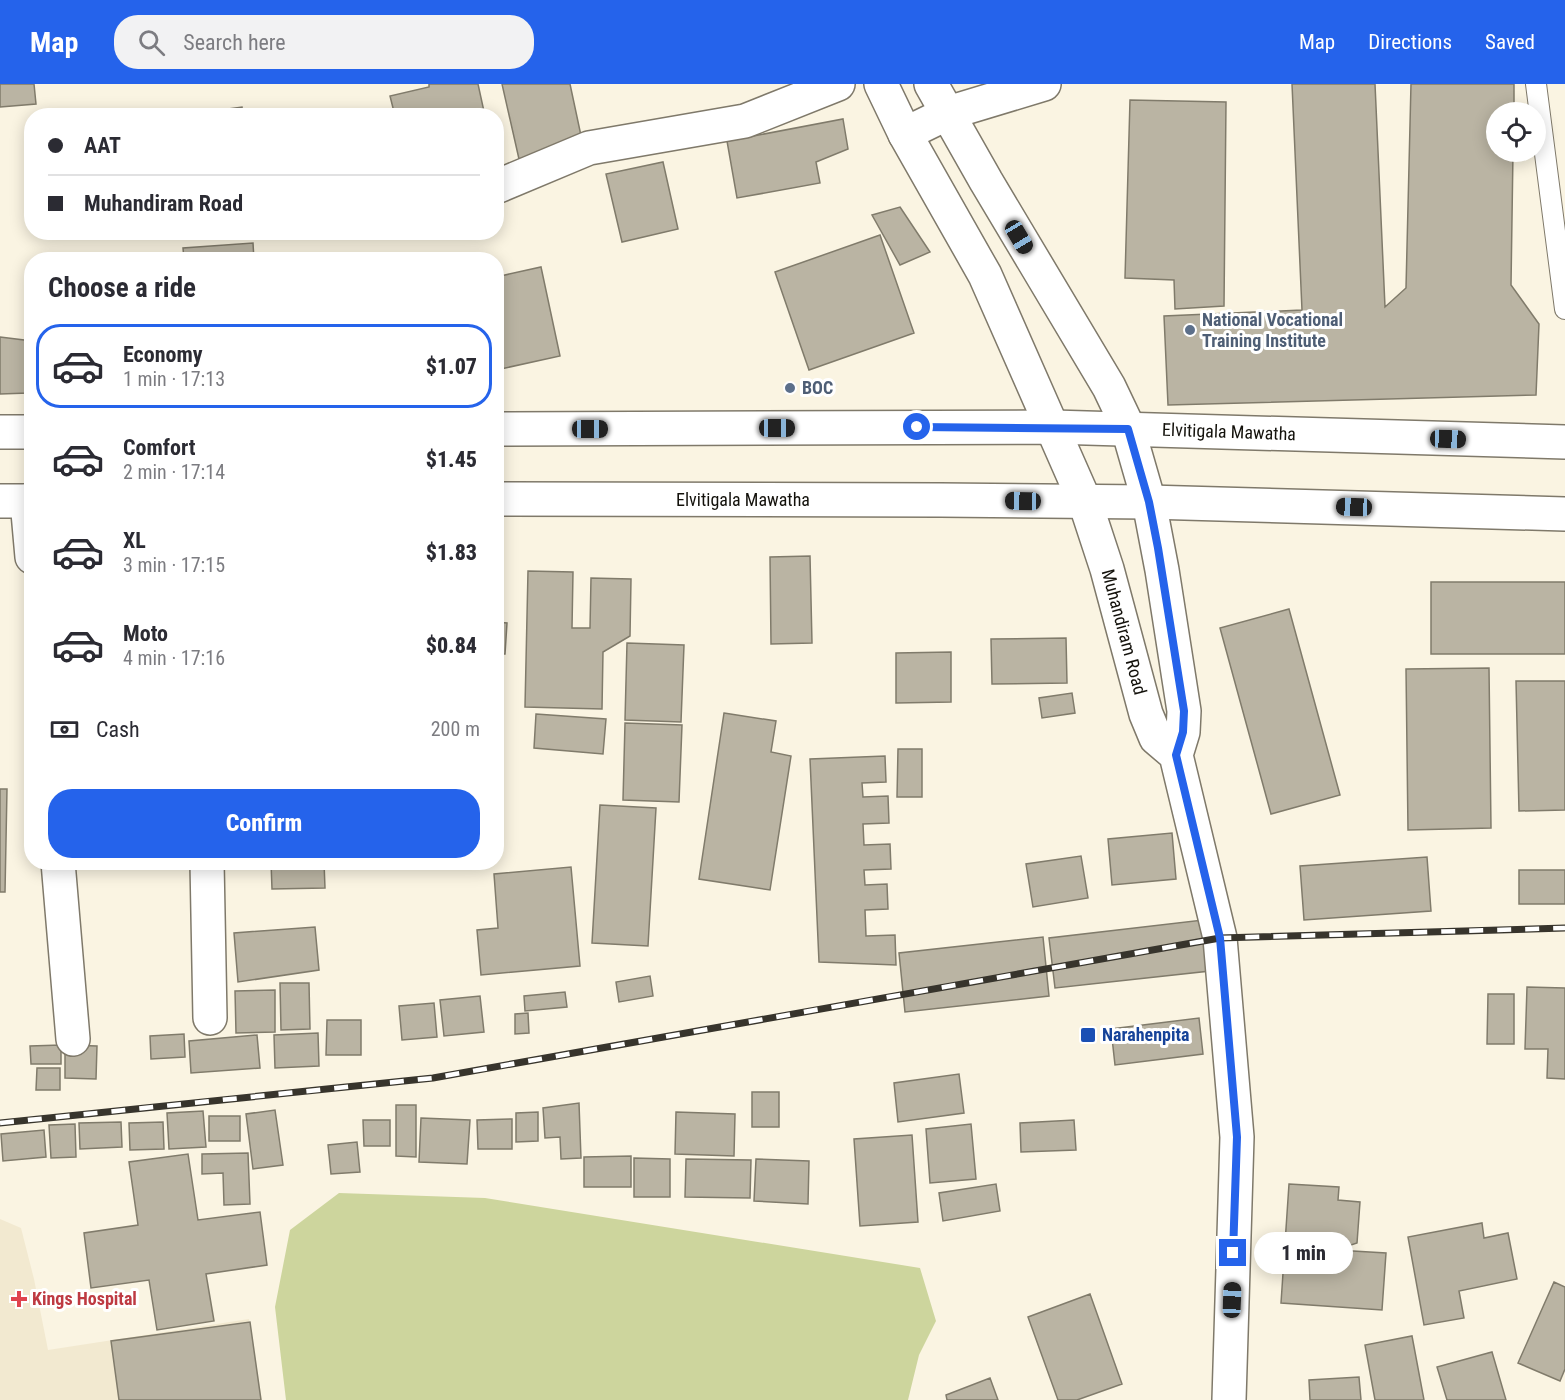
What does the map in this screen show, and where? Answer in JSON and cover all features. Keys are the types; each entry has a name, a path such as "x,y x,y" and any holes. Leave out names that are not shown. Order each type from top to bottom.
{"main road":[{"path":"504,184 589,148 745,121 838,84"},
{"name":"Muhandiram Road","path":"881,84 905,134 985,275 1053,427 1085,502 1107,569 1146,714 1156,738 1176,755"},
{"path":"932,84 986,181 1109,387 1128,429 1149,502 1184,711 1183,732 1176,755 1220,938 1237,1137 1229,1400"},
{"path":"905,134 948,113 1044,84"},
{"name":"Elvitigala Mawatha","path":"504,429 1053,427 1565,442"},
{"path":"0,432 24,432"},
{"name":"Elvitigala Mawatha","path":"504,500 1149,502 1565,514"},
{"path":"19,501 24,523"},
{"path":"59,870 73,1039"},
{"path":"207,870 210,1018"}],"lane":[{"path":"1536,84 1565,309"}],"shaded area":[{"name":"Kings Hospital","path":"0,1219 21,1228 48,1350 249,1319 262,1400 0,1400"}],"green space":[{"path":"339,1193 485,1198 920,1268 936,1321 919,1355 908,1400 286,1400 275,1307 290,1230"}],"building":[{"path":"0,84 34,84 36,104 0,107"},
{"path":"429,84 478,84 483,108 393,108 390,96 429,87"},
{"path":"502,84 570,84 583,145 519,159"},
{"path":"1292,84 1375,84 1385,307 1406,288 1411,84 1514,84 1514,102 1486,102 1486,162 1513,162 1511,285 1539,324 1536,395 1168,405 1164,316 1302,310"},
{"path":"1130,100 1226,102 1224,306 1175,309 1174,280 1125,278"},
{"path":"843,119 848,149 816,162 820,183 737,198 727,141"},
{"path":"663,162 678,229 622,242 606,174"},
{"path":"900,207 930,252 900,265 872,215"},
{"path":"880,235 914,333 809,370 775,272"},
{"path":"253,243 254,252 183,252 183,248"},
{"path":"541,267 560,356 504,368 504,275"},
{"path":"0,337 24,340 24,393 0,394"},
{"path":"810,556 812,643 771,644 770,557"},
{"path":"528,571 573,572 572,628 590,628 591,578 631,579 630,636 603,652 602,709 525,707"},
{"path":"1431,582 1565,582 1565,654 1431,654"},
{"path":"1289,609 1340,795 1271,814 1220,628"},
{"path":"504,623 507,623 504,654"},
{"path":"1066,638 1067,683 992,684 991,639"},
{"path":"627,643 684,645 681,722 625,720"},
{"path":"951,652 951,702 896,703 896,653"},
{"path":"1489,668 1491,828 1408,830 1406,669"},
{"path":"1516,681 1565,681 1565,810 1519,811"},
{"path":"1072,693 1075,713 1042,718 1039,698"},
{"path":"724,713 776,721 771,752 791,756 770,890 699,879"},
{"path":"536,714 606,719 603,754 534,748"},
{"path":"625,723 682,725 679,802 623,800"},
{"path":"898,749 922,749 922,797 897,797"},
{"path":"885,756 886,782 862,783 863,797 888,796 889,823 863,824 864,845 890,844 891,869 864,870 865,885 887,884 888,909 865,910 866,936 895,935 896,965 819,962 810,759"},
{"path":"0,789 7,789 5,892 0,892"},
{"path":"600,805 656,808 648,946 592,943"},
{"path":"1172,833 1176,879 1112,885 1108,839"},
{"path":"1081,856 1088,898 1033,907 1026,864"},
{"path":"1427,857 1431,911 1304,920 1300,866"},
{"path":"571,867 580,966 481,975 477,930 498,928 494,874"},
{"path":"271,870 324,870 325,888 272,889"},
{"path":"1519,870 1565,870 1565,904 1519,904"},
{"path":"1203,920 1210,971 1055,988 1049,938"},
{"path":"315,927 319,970 238,982 234,933"},
{"path":"1043,937 1049,996 905,1012 899,953"},
{"path":"650,976 653,996 619,1002 616,982"},
{"path":"280,983 309,983 310,1029 281,1030"},
{"path":"1527,987 1565,988 1565,1079 1547,1078 1548,1049 1525,1049"},
{"path":"275,990 275,1032 236,1033 235,991"},
{"path":"565,992 567,1007 525,1011 524,996"},
{"path":"1488,994 1514,994 1514,1044 1487,1044"},
{"path":"480,996 484,1032 444,1036 440,1000"},
{"path":"434,1003 437,1037 402,1040 399,1006"},
{"path":"528,1013 529,1033 515,1034 515,1014"},
{"path":"1199,1018 1203,1054 1115,1065 1111,1029"},
{"path":"327,1020 361,1020 361,1055 326,1055"},
{"path":"318,1033 319,1066 275,1068 274,1035"},
{"path":"184,1034 185,1057 151,1059 150,1036"},
{"path":"257,1035 260,1068 191,1073 189,1041"},
{"path":"61,1045 61,1064 31,1064 30,1046"},
{"path":"65,1045 97,1046 96,1079 65,1078"},
{"path":"37,1068 60,1068 60,1090 36,1090"},
{"path":"959,1074 964,1113 898,1122 894,1083"},
{"path":"752,1092 779,1092 779,1127 752,1127"},
{"path":"579,1103 581,1158 561,1159 560,1137 545,1138 543,1108"},
{"path":"396,1105 416,1105 416,1157 396,1156"},
{"path":"275,1110 283,1165 253,1169 246,1114"},
{"path":"203,1111 206,1147 169,1149 167,1113"},
{"path":"538,1112 538,1141 516,1142 516,1113"},
{"path":"676,1112 735,1114 734,1156 675,1154"},
{"path":"209,1116 240,1116 240,1141 209,1141"},
{"path":"421,1118 470,1120 467,1164 419,1162"},
{"path":"512,1119 512,1149 478,1149 477,1120"},
{"path":"363,1120 390,1120 390,1146 364,1146"},
{"path":"1074,1120 1076,1150 1021,1152 1020,1123"},
{"path":"121,1122 122,1147 80,1149 79,1123"},
{"path":"163,1122 164,1149 130,1150 129,1123"},
{"path":"75,1124 76,1157 51,1158 49,1125"},
{"path":"971,1124 976,1179 930,1183 926,1129"},
{"path":"44,1130 46,1157 3,1161 1,1134"},
{"path":"912,1135 918,1222 860,1226 854,1139"},
{"path":"357,1142 360,1172 331,1174 328,1145"},
{"path":"248,1153 250,1204 224,1205 223,1173 202,1174 202,1154"},
{"path":"188,1154 198,1220 260,1212 267,1265 206,1274 214,1321 157,1330 149,1280 91,1288 84,1233 138,1225 129,1162"},
{"path":"631,1156 631,1187 584,1187 584,1157"},
{"path":"634,1158 670,1159 670,1197 634,1197"},
{"path":"686,1159 751,1160 750,1198 685,1197"},
{"path":"756,1159 809,1161 808,1204 754,1201"},
{"path":"996,1184 1000,1211 943,1221 939,1193"},
{"path":"1289,1184 1339,1187 1338,1200 1360,1202 1357,1243 1336,1250 1386,1253 1382,1310 1281,1303"},
{"path":"1482,1223 1484,1238 1508,1233 1517,1279 1459,1291 1464,1318 1424,1325 1408,1237"},
{"path":"1554,1282 1565,1287 1565,1369 1560,1381 1518,1363"},
{"path":"1090,1294 1122,1384 1077,1400 1058,1400 1028,1317"},
{"path":"250,1322 261,1400 119,1400 111,1341"},
{"path":"1412,1336 1424,1400 1375,1400 1365,1345"},
{"path":"1492,1352 1506,1400 1447,1400 1437,1367"},
{"path":"1359,1377 1361,1400 1310,1400 1309,1380"},
{"path":"990,1378 998,1400 947,1400 946,1395"}],"railway":[{"path":"0,1123 433,1078 1220,938 1565,928"}],"place":[{"name":"National Vocational Training Institute","path":"1190,330"},
{"name":"BOC","path":"790,388"},
{"name":"Narahenpita","path":"1088,1035"},
{"name":"Kings Hospital","path":"19,1299"}],"route":[{"path":"917,427 1128,429 1149,502 1184,711 1183,732 1176,755 1220,938 1237,1137 1233,1253"}]}
